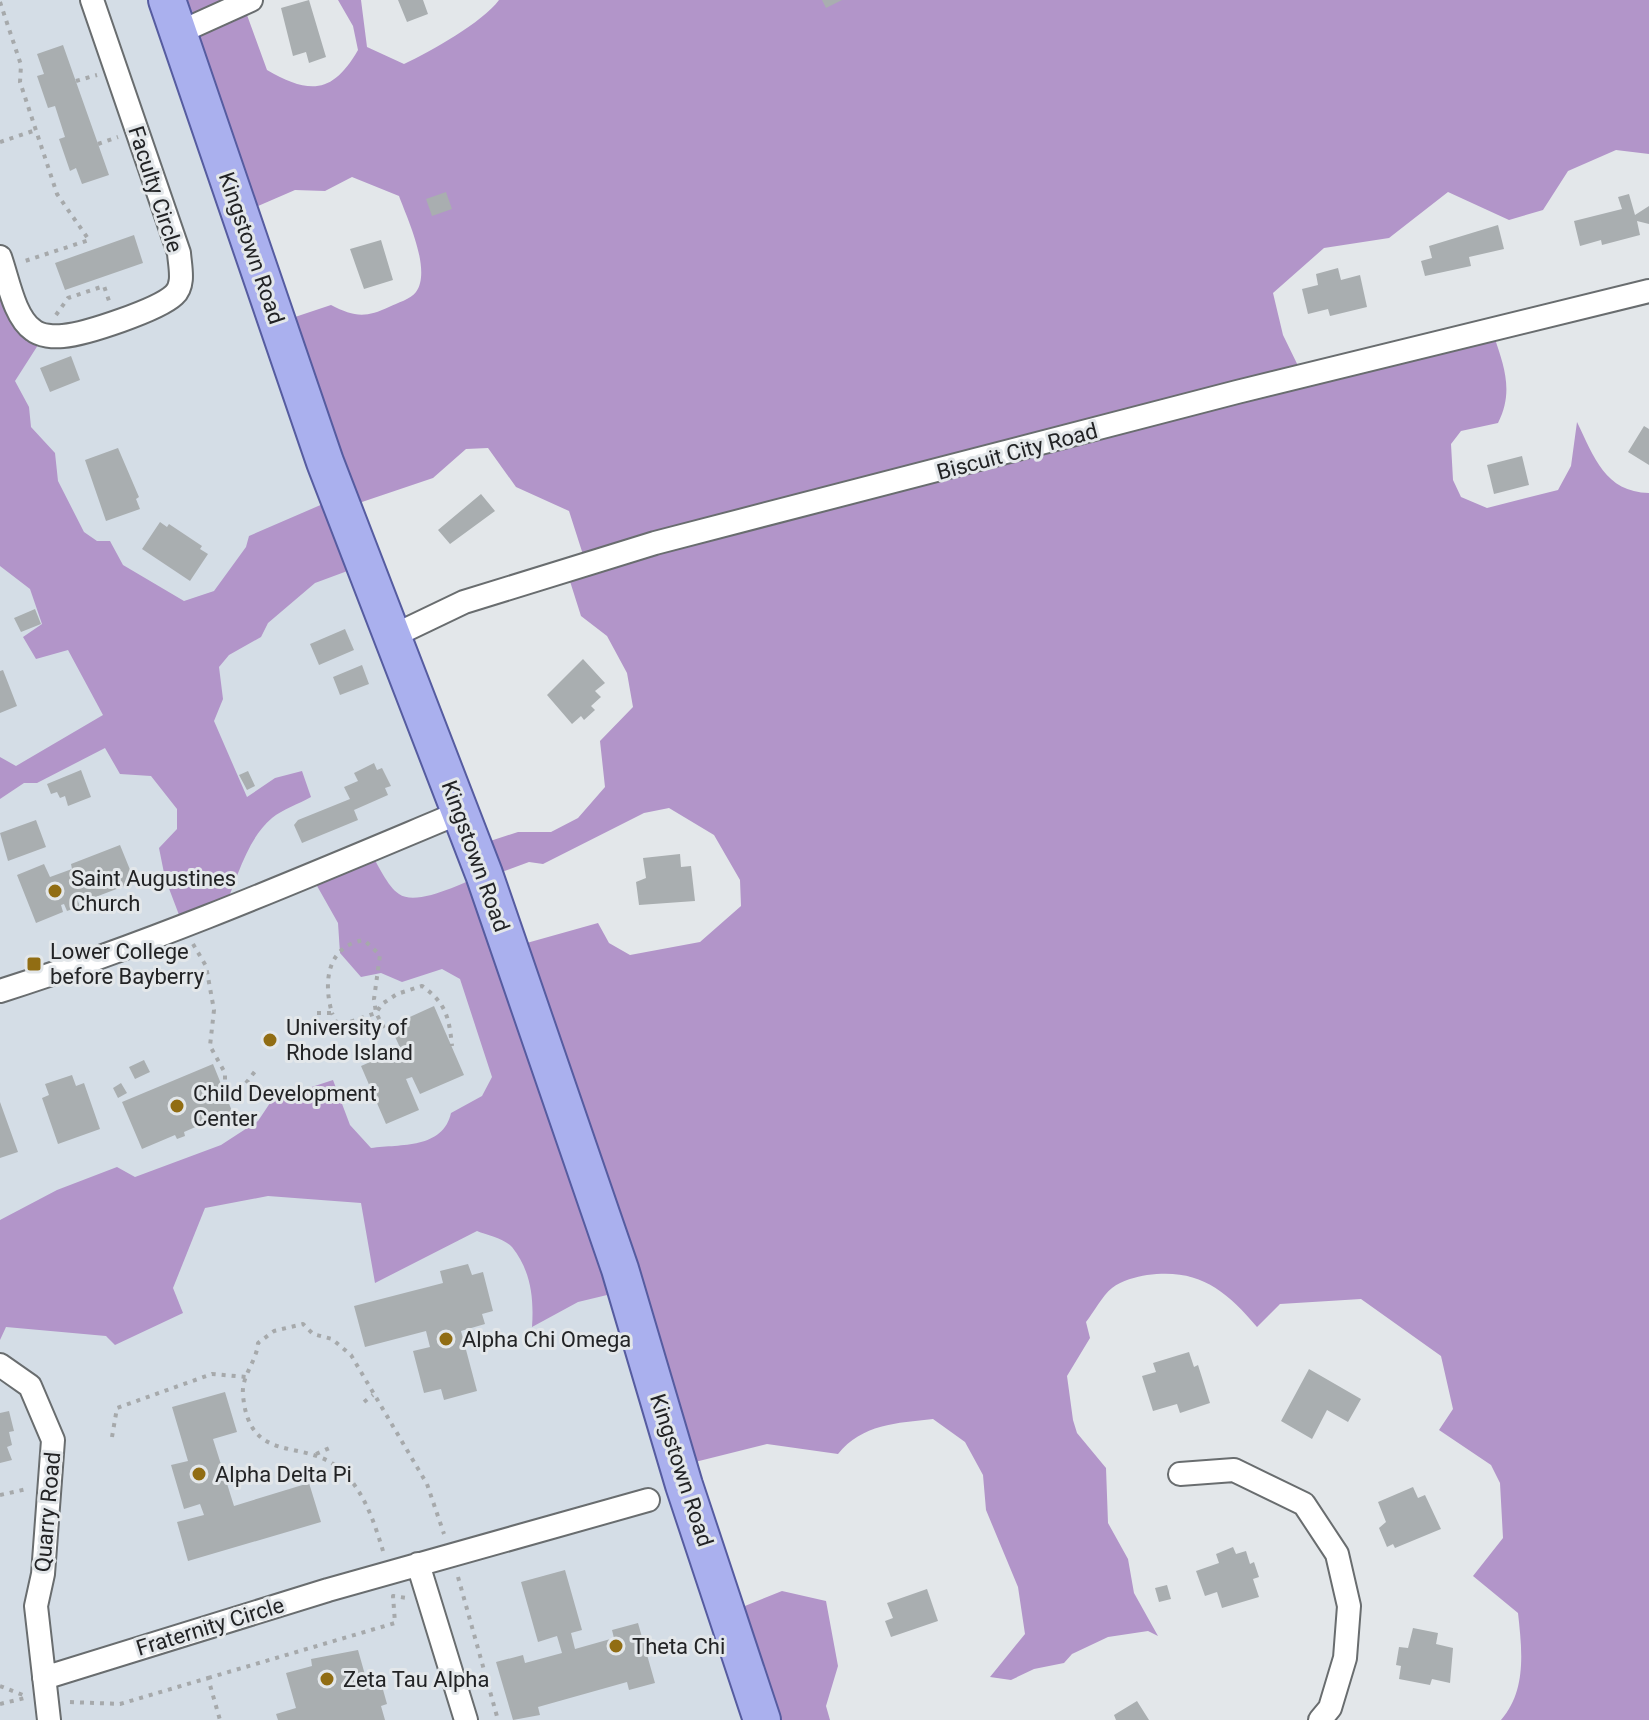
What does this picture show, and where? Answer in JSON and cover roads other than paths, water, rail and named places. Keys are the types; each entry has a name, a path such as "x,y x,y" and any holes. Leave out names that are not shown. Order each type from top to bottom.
{"main road":[{"name":"Kingstown Road","path":"172,17 325,462 461,812 620,1269 684,1485 762,1720"}],"street":[{"name":"Faculty Circle","path":"3,264 22,319 34,332 45,335 64,336 161,304 176,293 182,279 179,253 92,0"},
{"path":"172,17 251,0"},
{"name":"Biscuit City Road","path":"393,636 464,602 655,543 1237,392 1649,291"},
{"path":"0,991 101,960 184,928 461,812"},
{"name":"Quarry Road","path":"0,1365 30,1386 53,1440 43,1574 36,1606 44,1678"},
{"path":"1180,1474 1234,1470 1304,1504 1337,1554 1349,1606 1345,1658 1330,1708 1320,1720"},
{"name":"Fraternity Circle","path":"44,1678 418,1564 648,1500"},
{"path":"418,1564 466,1720"},
{"path":"44,1678 56,1711"}],"place":[{"name":"Saint Augustines Church","path":"55,891"},
{"name":"Lower College before Bayberry","path":"34,964"},
{"name":"University of Rhode Island","path":"270,1040"},
{"name":"Child Development Center","path":"177,1106"},
{"name":"Alpha Chi Omega","path":"446,1339"},
{"name":"Alpha Delta Pi","path":"199,1474"},
{"name":"Theta Chi","path":"616,1646"},
{"name":"Zeta Tau Alpha","path":"327,1679"}]}
